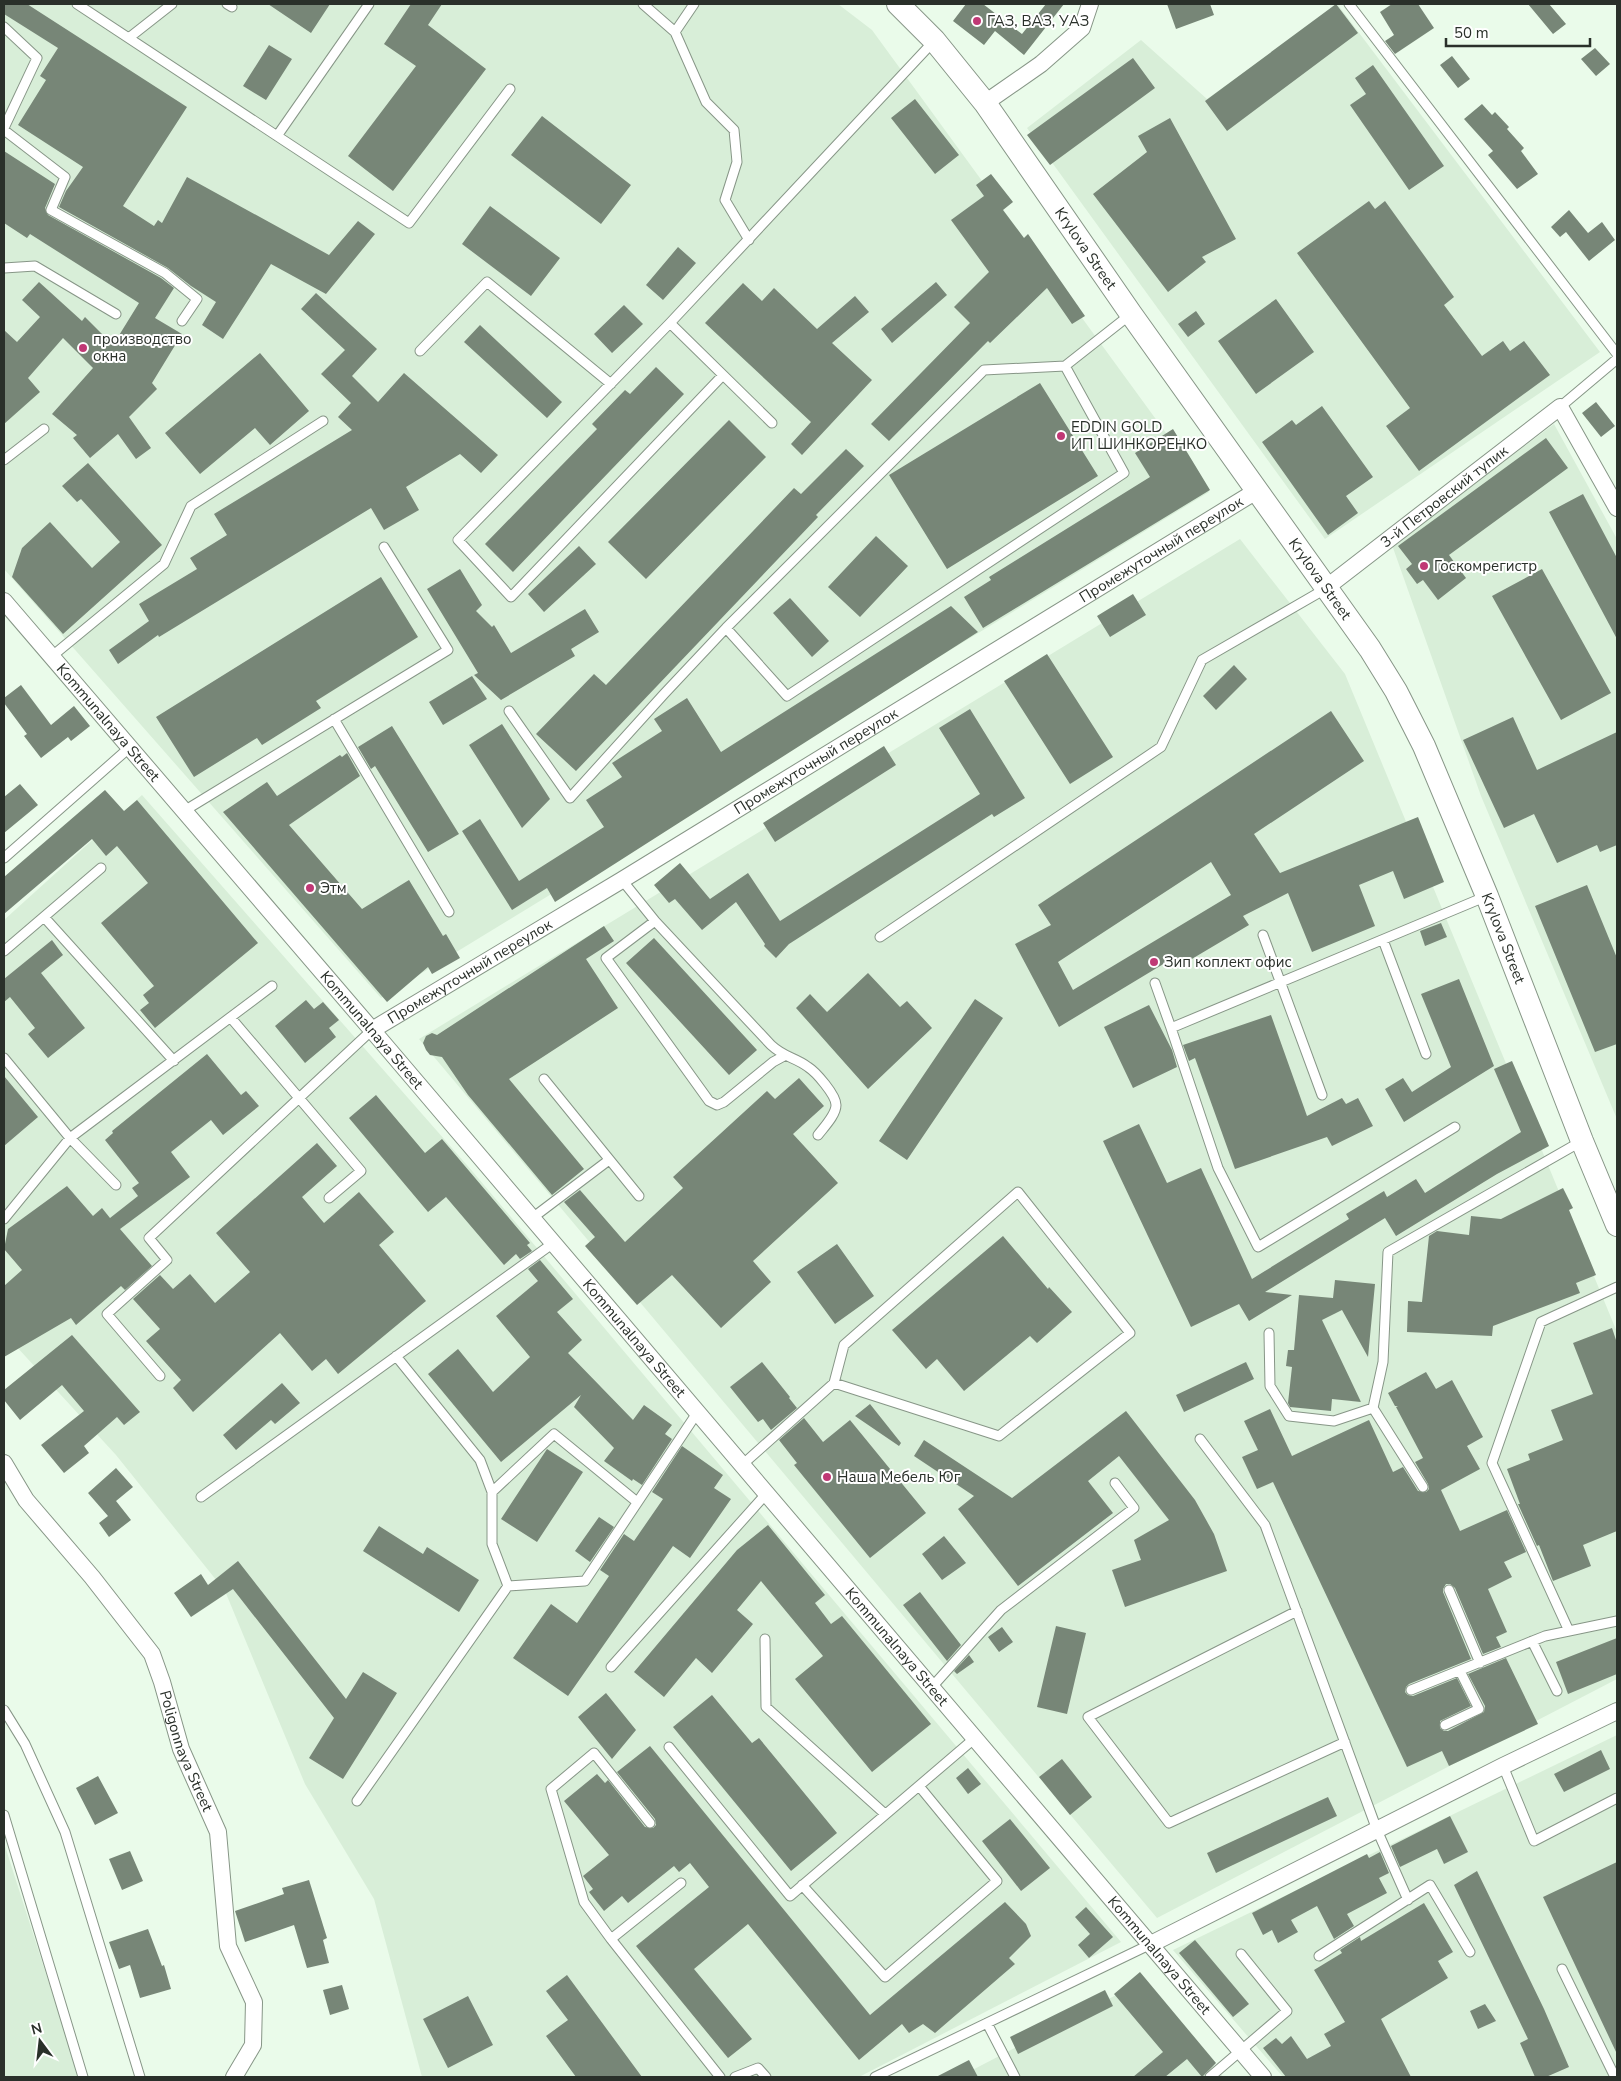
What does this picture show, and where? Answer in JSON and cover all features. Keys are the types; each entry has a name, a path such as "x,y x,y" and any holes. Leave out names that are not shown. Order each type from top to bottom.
{"main road":[{"name":"Krylova Street","path":"898,4 934,40 985,103 1131,314 1327,587 1370,649 1396,691 1424,746 1487,896 1582,1141 1617,1225"}],"street":[{"path":"985,103 1041,64 1082,28 1090,4"},
{"path":"1560,407 1617,508"},
{"name":"3-й Петровский тупик","path":"1327,587 1560,407"},
{"name":"Промежуточный переулок","path":"372,1030 622,880 1258,490"},
{"name":"Kommunalnaya Street","path":"4,602 372,1030 552,1244 1263,2077"},
{"name":"Poligonnaya Street","path":"4,1463 26,1500 92,1577 152,1654 181,1749 218,1832 228,1946 254,2002 253,2044 234,2077"},
{"path":"1151,1944 1503,1766 1617,1711"}],"lane":[{"path":"77,4 130,37 409,223 510,88"},
{"path":"130,37 172,4"},
{"path":"277,136 369,4"},
{"path":"643,4 675,32 706,102 734,130 737,162 725,200 749,240"},
{"path":"675,32 694,4"},
{"path":"1349,4 1617,354"},
{"path":"4,27 37,58 4,129 65,176 51,210 165,273 197,299 182,321"},
{"path":"723,375 511,597 458,540 670,323 934,40"},
{"path":"4,268 35,266 116,314"},
{"path":"420,351 487,282 611,384"},
{"path":"509,711 570,798 726,628 984,370 1065,366 1131,314"},
{"path":"670,323 772,423"},
{"path":"1560,407 1617,359"},
{"path":"726,628 787,696 1124,472 1065,366"},
{"path":"51,657 164,564 191,506 323,422"},
{"path":"4,460 44,429"},
{"path":"184,811 448,650 384,547"},
{"path":"880,937 1162,747 1202,660 1327,587"},
{"path":"334,719 449,912"},
{"path":"4,858 130,748"},
{"path":"4,951 101,868"},
{"path":"622,880 655,921 771,1045 784,1056 808,1066 833,1096 836,1104 834,1111 818,1135"},
{"path":"1171,1028 1487,896"},
{"path":"44,917 174,1061"},
{"path":"655,921 606,958 709,1101 717,1105 724,1102 773,1062 784,1056"},
{"path":"1263,935 1322,1095"},
{"path":"1383,940 1426,1054"},
{"path":"1156,983 1218,1168 1258,1247 1455,1127"},
{"path":"4,1219 70,1138 272,986"},
{"path":"231,1018 297,1098 361,1171 329,1198"},
{"path":"160,1376 107,1314 167,1260 149,1238 372,1030"},
{"path":"4,1058 70,1138 116,1185"},
{"path":"544,1079 639,1196"},
{"path":"1423,1487 1374,1408 1383,1362 1388,1252 1582,1141"},
{"path":"531,1218 609,1160"},
{"path":"742,1466 834,1383 844,1345 1018,1192 1130,1333 999,1436 834,1383"},
{"path":"201,1497 552,1244"},
{"path":"1569,1631 1492,1464 1541,1322 1617,1288"},
{"path":"1269,1333 1270,1386 1290,1416 1334,1421 1374,1408"},
{"path":"396,1356 480,1460 492,1492 492,1544 508,1586"},
{"path":"508,1586 585,1582 697,1412"},
{"path":"492,1492 554,1434 637,1502"},
{"path":"1200,1439 1265,1525 1377,1830 1408,1900"},
{"path":"932,1687 1001,1610 1134,1508 1115,1483"},
{"path":"611,1667 766,1494"},
{"path":"357,1800 508,1586"},
{"path":"1450,1590 1480,1663"},
{"path":"1297,1611 1088,1717 1169,1823 1345,1742"},
{"path":"1411,1690 1532,1641 1617,1621"},
{"path":"765,1640 766,1707 885,1814"},
{"path":"1532,1641 1557,1691"},
{"path":"1445,1724 1479,1710 1460,1670"},
{"path":"4,1710 25,1744 65,1832 140,2077"},
{"path":"669,1746 790,1896 975,1738"},
{"path":"650,1823 594,1753 551,1789 584,1902 720,2077"},
{"path":"1503,1766 1534,1841 1617,1798"},
{"path":"802,1885 885,1977 997,1881 919,1786"},
{"path":"4,1814 83,2077"},
{"path":"611,1939 681,1883"},
{"path":"1320,1956 1430,1886 1470,1952"},
{"path":"874,2077 1151,1944"},
{"path":"1210,2077 1287,2011 1241,1954"},
{"path":"1562,1969 1615,2077"},
{"path":"987,2022 1014,2077"},
{"path":"735,2077 758,2068 766,2077"}],"shaded area":[{"path":"4,4 838,4 872,30 1209,492 381,998 4,569"},
{"path":"1338,5 1600,352 1325,539 1027,128 1141,40 1207,99"},
{"path":"1554,424 1617,539 1617,1119 1481,796 1392,545"},
{"path":"1240,539 1345,674 1617,1332 1617,1679 1157,1918 419,1039"},
{"path":"142,795 473,1172 1121,1942 859,2077 422,2077 374,1899 305,1784 225,1591 116,1455 4,1333 4,920"},
{"path":"1617,1735 1617,2077 1283,2077 1173,1950"},
{"path":"4,1843 72,2055 78,2077 4,2077"},
{"path":"1143,1981 1223,2077 959,2077"}],"building":[{"path":"4,4 27,4 187,107 123,206 154,226 158,220 162,223 187,177 329,255 358,221 375,234 326,294 271,264 223,339 202,325 216,302 168,268 59,207 66,191 83,167 18,125 46,80 40,76 58,48 4,14"},
{"path":"268,4 330,4 311,33"},
{"path":"411,4 442,4 428,25 486,69 393,191 348,156 416,66 384,44"},
{"path":"966,4 983,4 1022,34 1046,4 1064,4 1024,55 995,31 984,45 953,21"},
{"path":"1167,4 1210,4 1214,15 1176,29"},
{"path":"1336,4 1358,33 1227,131 1205,101"},
{"path":"1392,4 1418,4 1434,28 1395,54 1385,41 1394,35 1380,12"},
{"path":"1528,4 1549,4 1566,24 1553,34"},
{"path":"269,45 292,59 266,100 243,86"},
{"path":"1595,48 1610,64 1596,76 1581,59"},
{"path":"1452,56 1470,79 1458,88 1440,65"},
{"path":"1133,58 1155,88 1050,165 1027,135"},
{"path":"1373,65 1444,166 1409,190 1350,105 1366,94 1355,78"},
{"path":"915,99 959,155 935,174 891,118"},
{"path":"1482,104 1492,115 1495,112 1509,127 1507,129 1524,148 1521,151 1538,174 1517,189 1488,155 1493,151 1464,119"},
{"path":"542,116 631,185 601,224 511,155"},
{"path":"1170,118 1236,239 1202,257 1206,262 1168,292 1093,194 1147,152 1138,136"},
{"path":"4,151 55,184 45,208 48,215 161,278 174,288 155,318 182,334 152,383 157,389 129,417 151,448 136,459 118,434 90,458 73,438 77,435 52,414 93,368 63,338 28,378 40,392 4,424 4,330 17,342 40,317 22,300 39,282 82,321 85,317 113,345 139,303 30,234 27,238 4,223"},
{"path":"991,174 1013,202 1003,210 1024,238 1028,234 1085,316 1072,324 1047,288 990,343 988,341 889,441 871,424 970,323 954,307 989,272 951,220 984,196 976,185"},
{"path":"1369,201 1375,209 1385,201 1454,297 1444,305 1482,356 1503,341 1510,351 1524,341 1550,375 1419,471 1386,426 1410,408 1297,253"},
{"path":"490,206 560,258 531,296 462,244"},
{"path":"1569,210 1588,233 1602,222 1615,240 1589,261 1566,232 1560,237 1551,227"},
{"path":"678,247 696,263 663,300 646,285"},
{"path":"936,282 947,295 892,343 881,329"},
{"path":"743,283 762,301 774,288 817,329 855,296 869,312 832,343 872,380 802,455 791,444 811,422 705,323"},
{"path":"316,293 377,349 352,376 378,402 404,373 498,455 481,473 460,454 406,487 419,510 384,530 371,508 159,637 158,635 118,664 109,650 149,621 139,604 197,569 190,558 227,535 214,514 352,430 338,417 351,403 321,374 345,350 301,309"},
{"path":"1276,299 1314,352 1256,394 1218,341"},
{"path":"624,305 643,324 612,353 594,334"},
{"path":"1196,311 1205,324 1188,337 1178,324"},
{"path":"480,325 562,402 547,418 464,342"},
{"path":"260,353 309,411 270,445 255,428 200,474 165,433"},
{"path":"656,367 684,394 513,572 485,544 597,429 592,424 625,390 630,394"},
{"path":"1040,383 1098,476 947,569 889,475"},
{"path":"1596,402 1615,426 1601,437 1582,413"},
{"path":"1322,406 1373,477 1346,496 1358,513 1328,535 1262,442 1292,420 1296,425"},
{"path":"729,420 766,457 646,579 608,542"},
{"path":"1173,429 1210,490 983,628 964,597 991,580 989,577 1150,477 1135,453"},
{"path":"1546,438 1568,468 1449,555 1466,578 1438,600 1423,580 1417,584 1406,569 1412,564 1398,546"},
{"path":"846,449 864,466 816,515 818,517 576,771 536,734 594,674 606,685 794,488 801,494"},
{"path":"88,463 162,545 63,634 12,577 22,548 50,522 92,568 120,542 81,499 77,502 62,486"},
{"path":"1583,494 1617,558 1617,639 1549,512"},
{"path":"876,536 908,566 860,617 828,587"},
{"path":"579,546 596,564 544,612 528,594"},
{"path":"460,569 482,605 476,611 492,627 494,625 511,653 585,609 599,632 571,649 575,656 501,700 474,675 478,673 427,589"},
{"path":"1542,569 1611,693 1561,720 1492,596"},
{"path":"381,577 418,637 316,701 321,708 262,745 257,738 194,777 156,717"},
{"path":"1133,594 1146,615 1110,637 1097,616"},
{"path":"790,598 829,641 812,657 773,613"},
{"path":"951,606 978,632 555,902 547,888 512,910 462,831 480,819 519,881 604,827 586,800 622,777 612,763 662,731 654,719 687,698 721,752"},
{"path":"1047,654 1113,757 1070,784 1004,681"},
{"path":"1234,665 1247,679 1216,710 1203,696"},
{"path":"472,676 487,699 443,725 429,702"},
{"path":"21,685 51,725 74,706 90,726 71,741 68,737 41,758 24,736 27,734 4,703 4,698"},
{"path":"970,709 1025,798 994,817 992,814 789,944 776,958 764,946 765,944 736,902 702,930 675,899 669,903 654,885 680,863 710,899 748,873 780,921 980,794 939,728"},
{"path":"1331,711 1364,761 1254,834 1280,873 1418,817 1444,882 1404,899 1393,871 1359,885 1375,926 1312,952 1288,893 1243,916 1249,925 1180,966 1175,957 1059,1027 1015,944 1051,925 1038,905","holes":["1211,862 1231,895 1073,990 1058,962"]},
{"path":"1513,717 1537,770 1617,732 1617,845 1600,852 1597,845 1557,863 1534,814 1504,828 1463,740"},
{"path":"502,724 550,799 522,828 469,745"},
{"path":"392,726 459,834 428,852 375,766 371,769 358,747"},
{"path":"884,746 896,765 775,842 763,823"},
{"path":"347,753 360,776 289,825 362,909 409,880 443,936 446,934 460,958 432,974 428,967 387,1002 223,812 267,782 277,796 340,755 342,757"},
{"path":"20,784 38,805 4,833 4,797"},
{"path":"105,790 124,811 137,800 258,943 155,1028 140,1010 149,1003 143,995 154,986 101,923 148,883 117,846 106,856 92,839 4,914 4,877"},
{"path":"1587,885 1617,958 1617,1044 1595,1052 1535,906"},
{"path":"1441,923 1447,937 1425,946 1420,931"},
{"path":"604,926 614,941 586,959 618,1008 509,1079 584,1169 552,1195 468,1095 442,1057 430,1055 423,1043 426,1036 432,1033 437,1035"},
{"path":"654,938 757,1050 729,1075 626,963"},
{"path":"52,940 63,955 41,973 85,1028 48,1058 28,1034 35,1028 10,997 4,1002 4,979"},
{"path":"868,973 900,1007 907,1001 932,1028 868,1089 796,1008 810,994 827,1012"},
{"path":"1459,979 1494,1066 1404,1122 1385,1089 1403,1078 1412,1092 1451,1067 1421,994"},
{"path":"975,999 1003,1018 907,1160 879,1141"},
{"path":"306,1000 314,1009 323,1002 339,1020 329,1028 336,1037 305,1063 275,1026"},
{"path":"1149,1005 1172,1050 1177,1067 1133,1088 1104,1027"},
{"path":"1271,1015 1307,1116 1342,1098 1346,1104 1358,1098 1373,1126 1332,1146 1327,1137 1235,1169 1195,1058 1189,1061 1183,1045"},
{"path":"207,1054 241,1095 246,1091 259,1106 223,1135 211,1120 171,1152 190,1177 120,1229 152,1266 125,1290 121,1286 76,1325 71,1318 4,1357 4,1286 22,1270 4,1249 8,1229 67,1186 93,1216 102,1208 110,1218 138,1196 132,1188 139,1183 105,1140 113,1133 112,1131"},
{"path":"1512,1061 1549,1146 1497,1174 1396,1236 1385,1218 1265,1292 1292,1295 1249,1321 1239,1304 1191,1327 1103,1141 1139,1124 1167,1183 1201,1168 1252,1279 1349,1219 1346,1214 1384,1191 1387,1197 1416,1179 1425,1193 1521,1132 1494,1069"},
{"path":"4,1076 38,1117 4,1146"},
{"path":"799,1078 824,1106 793,1134 838,1183 753,1261 771,1282 721,1328 672,1275 637,1305 585,1246 595,1237 564,1202 580,1190 625,1242 683,1188 673,1177 767,1091 775,1099"},
{"path":"376,1095 425,1153 442,1139 530,1243 527,1245 532,1251 520,1259 516,1254 504,1265 446,1197 428,1212 349,1118"},
{"path":"317,1143 337,1166 302,1197 324,1223 359,1192 394,1232 379,1245 426,1301 338,1374 326,1359 312,1371 280,1333 193,1412 173,1388 181,1380 146,1341 160,1329 133,1299 160,1275 173,1289 190,1274 215,1303 250,1272 216,1233"},
{"path":"1563,1188 1573,1208 1569,1210 1596,1275 1576,1283 1580,1293 1493,1326 1492,1336 1407,1332 1408,1301 1422,1302 1429,1236 1437,1231 1469,1235 1471,1216 1501,1219"},
{"path":"1003,1236 1048,1289 1049,1287 1072,1312 1037,1343 1030,1336 964,1391 937,1359 926,1369 892,1330"},
{"path":"837,1244 874,1296 835,1324 797,1272"},
{"path":"540,1260 573,1299 557,1312 582,1340 568,1353 633,1420 644,1405 672,1425 665,1434 672,1439 642,1485 633,1479 632,1481 604,1461 614,1448 574,1407 581,1395 501,1462 428,1374 458,1349 493,1392 530,1357 496,1316 538,1281 528,1269"},
{"path":"1335,1280 1375,1284 1368,1357 1342,1310 1322,1320 1361,1402 1332,1399 1331,1411 1290,1407 1288,1403 1292,1367 1286,1366 1288,1350 1294,1350 1299,1295 1333,1298"},
{"path":"1612,1328 1617,1343 1617,1531 1583,1545 1591,1566 1553,1581 1539,1545 1537,1546 1518,1504 1520,1504 1507,1469 1530,1460 1528,1454 1563,1440 1551,1410 1593,1394 1573,1343"},
{"path":"72,1335 140,1412 124,1425 117,1417 84,1446 89,1453 64,1473 41,1445 84,1411 62,1385 20,1420 4,1400 4,1390"},
{"path":"762,1362 797,1408 771,1430 763,1419 758,1422 730,1387"},
{"path":"1246,1362 1254,1379 1184,1412 1176,1395"},
{"path":"1426,1372 1436,1389 1452,1380 1483,1437 1467,1446 1480,1469 1441,1490 1460,1531 1507,1510 1526,1552 1504,1562 1512,1577 1488,1589 1507,1632 1496,1637 1501,1647 1483,1654 1455,1588 1450,1584 1446,1584 1443,1592 1471,1659 1409,1684 1405,1692 1413,1696 1457,1678 1471,1706 1440,1721 1440,1728 1448,1731 1484,1712 1485,1706 1468,1674 1506,1658 1538,1724 1449,1766 1442,1751 1407,1767 1273,1482 1257,1489 1242,1457 1258,1450 1244,1421 1270,1409 1292,1456 1369,1420 1393,1472 1403,1467 1418,1491 1426,1492 1429,1489 1428,1484 1415,1462 1423,1458 1396,1407 1398,1406 1395,1406 1388,1393"},
{"path":"282,1383 300,1403 275,1424 271,1420 236,1450 223,1435"},
{"path":"870,1404 901,1443 899,1446 855,1416"},
{"path":"1126,1411 1195,1500 1214,1534 1227,1571 1125,1607 1112,1570 1141,1560 1134,1540 1169,1520 1119,1456 1088,1481 1113,1513 1018,1586 958,1509 974,1496 914,1456 924,1440 1012,1498"},
{"name":"Наша Мебель Юг","path":"804,1418 823,1442 850,1420 926,1513 870,1558 794,1465 797,1463 779,1440"},
{"path":"682,1446 723,1475 714,1488 731,1499 690,1558 673,1546 568,1696 513,1658 551,1604 577,1623 609,1576 600,1570 624,1534 634,1541 663,1499 652,1492"},
{"path":"547,1449 583,1472 537,1542 501,1519"},
{"path":"116,1468 133,1487 116,1501 131,1520 109,1537 99,1523 108,1516 88,1493"},
{"path":"599,1517 614,1527 590,1562 575,1551"},
{"path":"768,1525 825,1595 815,1603 831,1624 842,1616 931,1724 872,1772 795,1679 823,1656 761,1581 737,1610 753,1624 712,1673 696,1658 664,1697 634,1672 737,1550"},
{"path":"379,1526 423,1554 427,1547 479,1580 459,1612 363,1551"},
{"path":"944,1536 966,1563 942,1580 922,1554"},
{"path":"238,1561 346,1699 363,1672 397,1693 343,1779 309,1758 334,1718 233,1589 191,1617 174,1593 201,1574 208,1585"},
{"path":"920,1592 961,1645 947,1661 903,1605"},
{"path":"1056,1626 1086,1633 1067,1714 1037,1707"},
{"path":"1002,1627 1013,1642 999,1652 988,1637"},
{"path":"1617,1638 1617,1674 1568,1694 1556,1662"},
{"path":"969,1655 974,1662 957,1674 954,1671"},
{"path":"606,1693 636,1730 612,1759 578,1717"},
{"path":"712,1695 752,1743 759,1738 837,1833 791,1871 673,1727"},
{"path":"650,1746 870,2015 1005,1902 1026,1924 1031,1936 1009,1958 1015,1964 935,2033 923,2024 909,2033 902,2024 859,2060 748,1924 694,1969 752,2039 728,2058 636,1946 709,1887 690,1863 679,1872 674,1866 628,1903 622,1896 604,1911 589,1892 593,1889 583,1876 609,1855 564,1801 597,1774 605,1783 608,1780 645,1827 653,1828 656,1825 655,1819 617,1772"},
{"path":"1601,1750 1610,1769 1564,1792 1554,1774"},
{"path":"1062,1759 1092,1797 1070,1815 1039,1777"},
{"path":"968,1768 981,1784 968,1794 956,1778"},
{"path":"98,1776 118,1813 95,1825 76,1788"},
{"path":"1328,1797 1337,1816 1216,1873 1207,1853"},
{"path":"1450,1816 1468,1852 1444,1864 1437,1849 1400,1867 1391,1846"},
{"path":"1010,1819 1050,1868 1021,1891 982,1841"},
{"path":"130,1851 143,1881 122,1890 109,1859"},
{"path":"1380,1852 1389,1873 1379,1878 1387,1893 1347,1914 1354,1926 1334,1939 1317,1906 1291,1920 1298,1932 1278,1943 1272,1930 1263,1935 1252,1913 1367,1854 1369,1858"},
{"path":"1617,1862 1617,2054 1543,1897"},
{"path":"1477,1871 1544,2009 1569,2067 1546,2077 1535,2077 1520,2043 1528,2039 1454,1885"},
{"path":"309,1880 327,1938 323,1940 329,1963 307,1968 294,1925 245,1942 235,1911 284,1894 282,1888"},
{"path":"1424,1903 1453,1952 1438,1961 1448,1978 1381,2019 1411,2077 1286,2077 1263,2048 1276,2038 1282,2044 1291,2036 1307,2059 1331,2046 1324,2034 1345,2022 1314,1970 1342,1953 1340,1950 1360,1937 1361,1941"},
{"path":"1086,1907 1113,1937 1089,1958 1078,1945 1090,1934 1075,1917"},
{"path":"148,1929 162,1966 164,1965 171,1989 140,1998 130,1965 119,1969 109,1942"},
{"path":"1195,1940 1249,2004 1233,2017 1179,1953"},
{"path":"1140,1972 1216,2063 1202,2077 1187,2059 1165,2077 1133,2077 1163,2052 1114,1994"},
{"path":"567,1975 642,2077 576,2077 546,2036 568,2020 546,1991"},
{"path":"342,1985 349,2009 330,2015 323,1990"},
{"path":"1105,1990 1113,2006 1018,2054 1010,2037"},
{"path":"468,1996 493,2045 448,2068 423,2019"},
{"path":"1485,2004 1496,2021 1478,2029 1470,2011"},
{"path":"969,2060 978,2077 936,2077"}],"place":[{"name":"ГАЗ, ВАЗ, УАЗ","path":"977,21"},
{"name":"производство окна","path":"83,348"},
{"name":"EDDIN GOLD ИП ШИНКОРЕНКО","path":"1061,436"},
{"name":"Госкомрегистр","path":"1424,566"},
{"name":"Этм","path":"310,888"},
{"name":"Зип коплект офис","path":"1154,962"},
{"name":"Наша Мебель Юг","path":"827,1477"}]}
